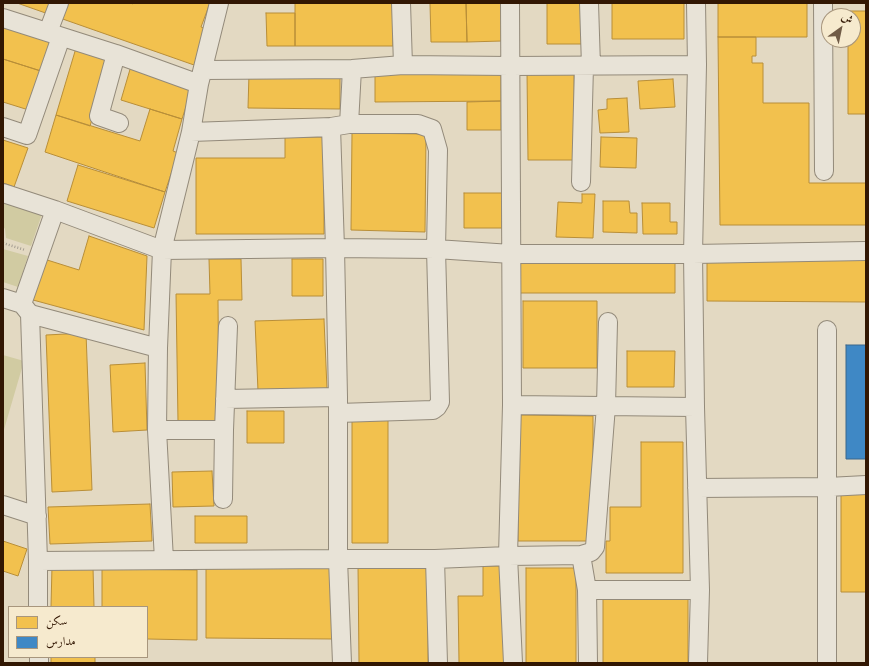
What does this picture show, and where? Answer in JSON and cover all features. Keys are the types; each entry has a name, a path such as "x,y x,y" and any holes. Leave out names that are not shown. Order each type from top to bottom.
{"street":[{"path":"3,127 27,135 54,35 59,3"},
{"path":"164,560 157,430 158,348 162,250 191,132 201,77 220,3"},
{"path":"401,3 403,65"},
{"path":"510,3 512,405 508,556 513,663"},
{"path":"581,182 589,3"},
{"path":"696,3 697,65 693,254 700,590 698,663"},
{"path":"823,3 824,171"},
{"path":"3,18 116,54 201,77 403,65 697,65"},
{"path":"116,54 99,116 119,123"},
{"path":"342,663 338,559 338,406 335,248 340,126 352,69"},
{"path":"191,132 418,124 432,129 438,150 436,249 440,402 437,407 433,410 225,399"},
{"path":"3,192 162,250 335,248 436,249 511,254 693,254 866,251"},
{"path":"38,606 37,516 26,309 39,254 55,210"},
{"path":"3,298 26,309 158,348"},
{"path":"38,561 435,559 581,555 591,552 595,547 606,406 608,322"},
{"path":"223,499 228,326"},
{"path":"827,330 827,663"},
{"path":"512,405 695,407"},
{"path":"157,430 224,430"},
{"path":"697,488 828,487 866,485"},
{"path":"3,505 37,516"},
{"path":"581,555 587,590 588,663"},
{"path":"435,559 438,663"},
{"path":"587,590 700,590"}],"path":[{"path":"3,243 39,254"}],"shaded area":[{"path":"3,201 42,214 31,246 6,238 5,229 3,226"},
{"path":"3,249 28,256 18,287 3,282"},
{"path":"3,355 24,361 3,433"}],"building: سكن":[{"path":"17,3 210,3 201,27 206,29 194,65"},
{"path":"295,3 393,3 393,46 295,46"},
{"path":"430,3 466,3 467,42 431,42"},
{"path":"466,3 502,3 502,41 467,42"},
{"path":"547,3 584,3 584,44 547,44"},
{"path":"612,3 684,3 684,39 612,39"},
{"path":"718,3 807,3 807,37 718,37"},
{"path":"861,11 866,11 866,114 848,114 848,48 861,48"},
{"path":"266,13 295,13 295,46 267,46"},
{"path":"3,23 54,39 44,72 3,59"},
{"path":"718,37 756,37 756,56 752,56 752,63 763,63 763,103 809,103 809,183 866,183 866,225 720,225"},
{"path":"76,48 111,59 90,126 56,115"},
{"path":"3,59 44,72 32,111 3,102"},
{"path":"131,66 193,85 182,119 121,100"},
{"path":"375,70 501,70 501,101 375,102"},
{"path":"527,71 574,71 575,160 528,160"},
{"path":"249,74 340,75 340,109 248,108"},
{"path":"673,79 675,107 640,109 638,81"},
{"path":"627,98 629,132 600,133 598,110 607,109 607,99"},
{"path":"501,101 501,130 467,130 467,102"},
{"path":"150,109 182,119 173,151 178,153 165,192 45,152 56,115 140,141"},
{"path":"352,133 426,134 425,232 351,230"},
{"path":"285,137 324,137 324,234 196,234 196,158 285,158"},
{"path":"601,137 637,138 636,168 600,167"},
{"path":"3,140 28,148 14,187 3,183"},
{"path":"78,165 165,192 154,228 67,201"},
{"path":"464,193 502,193 502,228 464,228"},
{"path":"582,194 595,194 593,238 556,237 558,202 582,203"},
{"path":"603,201 629,201 630,213 637,213 637,233 603,232"},
{"path":"642,203 670,203 670,222 677,222 677,234 643,234"},
{"path":"89,236 147,256 144,330 33,300 44,259 79,270"},
{"path":"707,254 866,255 866,302 707,301"},
{"path":"517,257 675,258 675,293 517,293"},
{"path":"209,259 241,259 242,300 218,300 219,422 178,422 176,294 210,294"},
{"path":"292,259 323,259 323,296 292,296"},
{"path":"523,301 597,301 597,368 523,368"},
{"path":"324,319 327,389 258,391 255,321"},
{"path":"86,333 92,490 52,492 46,335"},
{"path":"627,351 675,351 674,387 627,387"},
{"path":"145,363 147,430 113,432 110,365"},
{"path":"247,411 284,411 284,443 247,443"},
{"path":"352,415 388,415 388,543 352,543"},
{"path":"518,415 593,416 593,541 518,541"},
{"path":"641,442 683,442 683,573 606,573 606,541 610,541 610,507 641,507"},
{"path":"212,471 214,506 173,507 172,472"},
{"path":"841,493 866,494 866,592 841,592"},
{"path":"150,504 152,541 50,544 48,507"},
{"path":"195,516 247,516 247,543 195,543"},
{"path":"3,541 27,549 18,576 3,571"},
{"path":"428,565 428,663 359,663 358,566"},
{"path":"52,566 93,567 94,606 51,606"},
{"path":"483,566 505,566 504,663 459,663 458,596 483,596"},
{"path":"206,567 334,567 333,639 206,638"},
{"path":"526,568 576,568 576,663 526,663"},
{"path":"102,569 197,570 197,640 148,639 148,606 102,606"},
{"path":"603,598 688,598 688,663 603,663"},
{"path":"51,658 95,658 95,663 51,663"}],"building: مدارس":[{"path":"846,345 866,345 866,459 846,459"}]}
